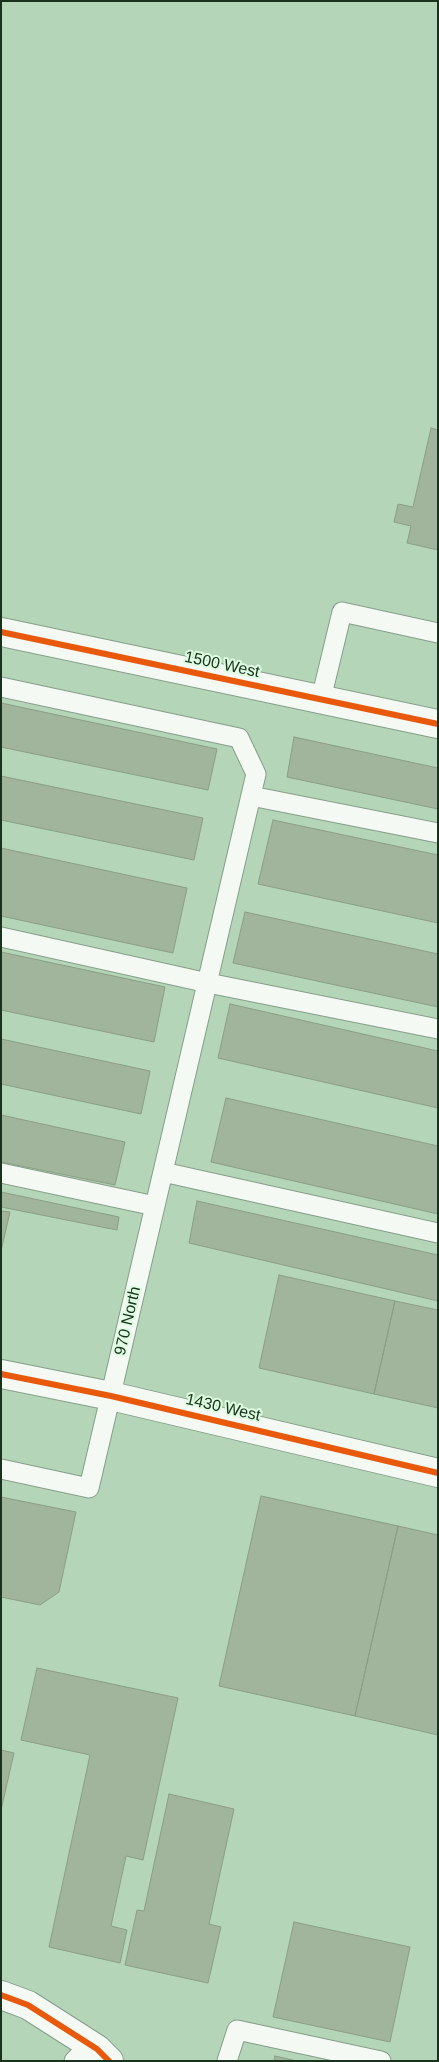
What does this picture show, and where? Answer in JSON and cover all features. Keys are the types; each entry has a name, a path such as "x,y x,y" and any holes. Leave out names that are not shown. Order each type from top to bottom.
{"street":[{"name":"1500 West","path":"1,632 438,724"},
{"name":"1430 West","path":"1,1374 111,1396 438,1473"},
{"path":"1,1994 28,2005 91,2055"}],"lane":[{"path":"321,700 342,612 438,633"},
{"name":"970 North","path":"1,686 239,738 256,774 89,1488 1,1469"},
{"path":"251,796 438,833"},
{"path":"1,937 438,1029"},
{"path":"163,1172 438,1233"},
{"path":"1,1173 155,1206"},
{"path":"226,2061 237,2030 381,2061"}],"building":[{"path":"431,428 438,430 438,550 407,543 411,526 394,522 398,504 413,507"},
{"path":"1,703 217,749 208,790 1,747"},
{"path":"294,737 438,768 438,809 287,777"},
{"path":"1,776 203,818 194,860 1,820"},
{"path":"273,820 438,855 438,923 258,884"},
{"path":"1,848 187,888 173,953 1,916"},
{"path":"245,912 438,954 438,1007 233,963"},
{"path":"1,952 165,987 154,1042 1,1010"},
{"path":"230,1004 438,1051 438,1108 218,1058"},
{"path":"1,1039 150,1071 141,1114 1,1084"},
{"path":"226,1098 438,1146 438,1214 211,1162"},
{"path":"1,1115 125,1142 115,1185 1,1162"},
{"path":"1,1192 119,1217 117,1230 1,1207"},
{"path":"197,1201 438,1255 438,1301 189,1243"},
{"path":"1,1211 10,1212 1,1251"},
{"path":"279,1275 395,1301 374,1394 259,1368"},
{"path":"395,1301 438,1310 438,1408 374,1394"},
{"path":"261,1496 398,1526 355,1716 219,1686"},
{"path":"1,1497 76,1512 59,1592 40,1605 1,1597"},
{"path":"398,1526 438,1535 438,1735 355,1716"},
{"path":"37,1668 178,1698 143,1860 126,1856 111,1926 127,1930 120,1963 49,1947 90,1755 21,1740"},
{"path":"1,1750 14,1753 1,1810"},
{"path":"169,1794 234,1809 209,1924 221,1927 208,1983 125,1965 137,1910 144,1911"},
{"path":"294,1922 410,1947 390,2042 273,2017"},
{"path":"275,2056 297,2061 274,2061"}],"cycle path":[{"path":"1,632 438,724"},
{"path":"1,1374 111,1396 438,1473"},
{"path":"1,1995 28,2005 97,2049 109,2061"}]}
